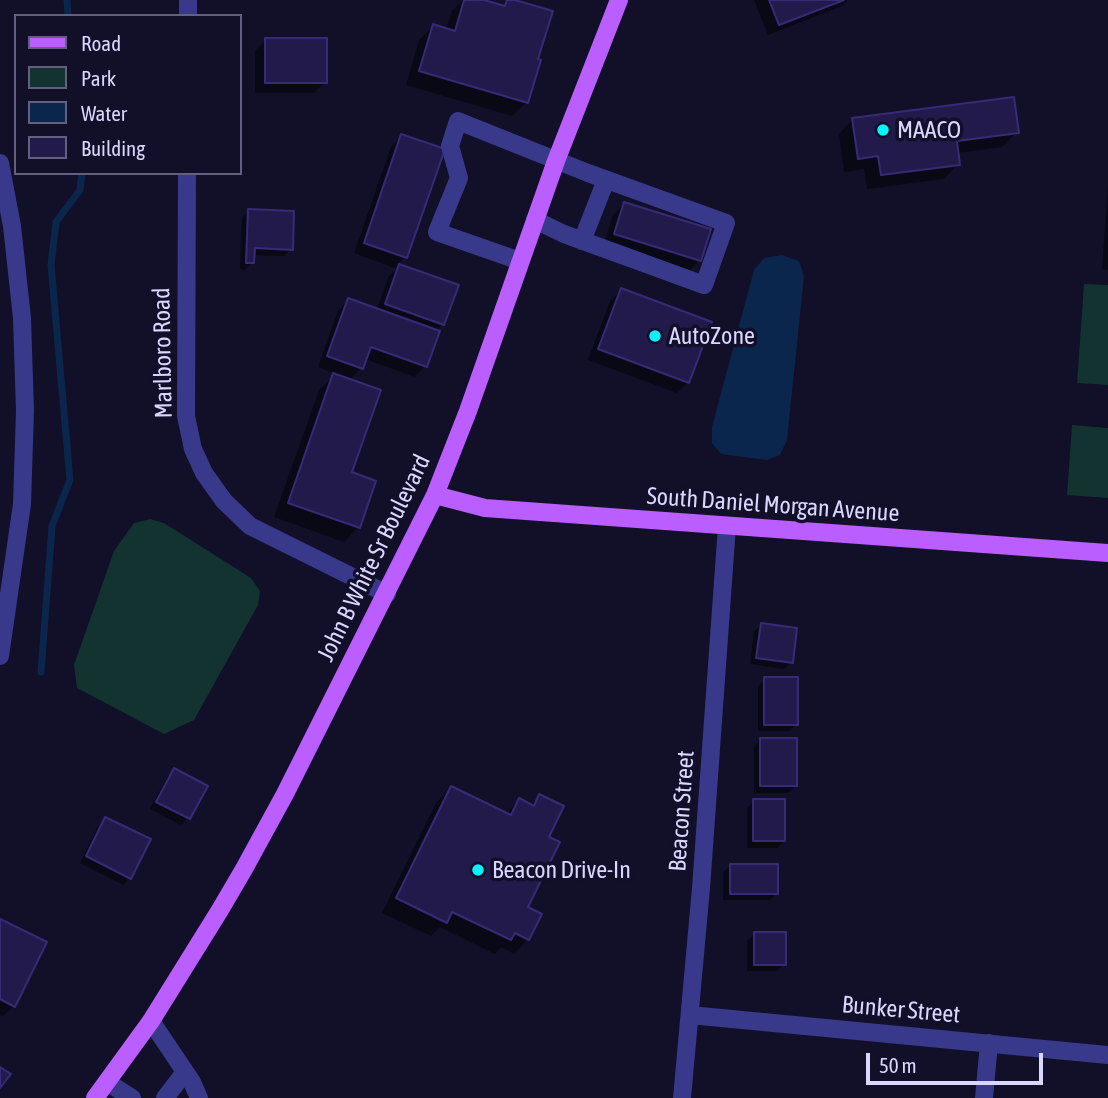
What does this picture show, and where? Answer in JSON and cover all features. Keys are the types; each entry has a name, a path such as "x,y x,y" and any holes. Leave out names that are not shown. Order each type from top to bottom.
{"main road":[{"name":"John B White Sr Boulevard","path":"95,1098 151,1021 244,869 285,794 435,495 468,411 556,160 618,0"},
{"name":"South Daniel Morgan Avenue","path":"435,495 485,508 1108,553"}],"street":[{"path":"520,261 437,232 459,178 450,146 458,121 606,180 726,223 704,285 582,241 535,220"},
{"path":"0,163 12,226 22,318 25,411 22,504 0,656"},
{"name":"Marlboro Road","path":"187,175 186,416 193,449 224,501 250,526 387,594"},
{"path":"582,241 606,180"},
{"name":"Beacon Street","path":"682,1098 701,888 727,526"},
{"name":"Bunker Street","path":"690,1015 1108,1055"},
{"path":"151,1021 186,1073 199,1098"},
{"path":"984,1098 989,1043"},
{"path":"165,1098 186,1073"},
{"path":"107,1082 132,1098"}],"green space":[{"path":"1084,284 1108,285 1108,385 1077,383"},
{"path":"1072,425 1108,428 1108,498 1067,495"},
{"path":"150,519 164,523 251,578 260,591 258,605 194,720 164,734 77,688 74,665 114,551 134,523"}],"water":[{"path":"782,255 799,261 804,276 787,440 780,455 767,460 721,454 712,443 712,427 754,270 764,258"}],"building":[{"path":"464,0 484,0 505,6 507,0 515,0 553,11 528,103 419,71 433,24 455,31"},
{"path":"769,0 844,0 779,25"},
{"path":"265,38 327,38 327,83 265,83"},
{"path":"1014,97 1019,133 957,141 960,165 881,175 878,156 858,159 852,118"},
{"path":"401,134 445,149 407,258 364,243"},
{"path":"624,202 711,229 701,261 614,234"},
{"path":"248,209 294,211 293,250 255,248 254,263 246,263"},
{"path":"399,264 459,285 444,325 385,304"},
{"name":"AutoZone","path":"621,288 712,322 689,383 598,349"},
{"path":"348,298 440,331 427,367 371,347 363,369 327,356"},
{"path":"333,373 381,390 352,472 376,481 360,528 288,503"},
{"path":"761,623 797,628 793,663 756,658"},
{"path":"764,677 798,677 798,725 764,725"},
{"path":"760,738 797,738 797,786 760,786"},
{"path":"174,768 208,786 190,819 156,802"},
{"name":"Beacon Drive-In","path":"451,786 511,815 519,798 534,806 539,794 564,806 549,837 560,842 528,907 542,914 529,940 515,933 511,940 452,912 447,923 396,898"},
{"path":"753,799 785,799 785,841 753,841"},
{"path":"105,817 151,839 131,879 86,856"},
{"path":"730,864 778,864 778,894 730,894"},
{"path":"0,919 47,942 15,1007 0,999"},
{"path":"754,932 786,932 786,965 754,965"},
{"path":"0,1067 11,1074 0,1088"}],"waterway":[{"path":"67,0 68,14"},
{"path":"41,672 52,526 70,480 51,265 56,222 80,190 82,175"}],"place":[{"name":"MAACO","path":"883,130"},
{"name":"AutoZone","path":"655,336"},
{"name":"Beacon Drive-In","path":"478,870"}]}
